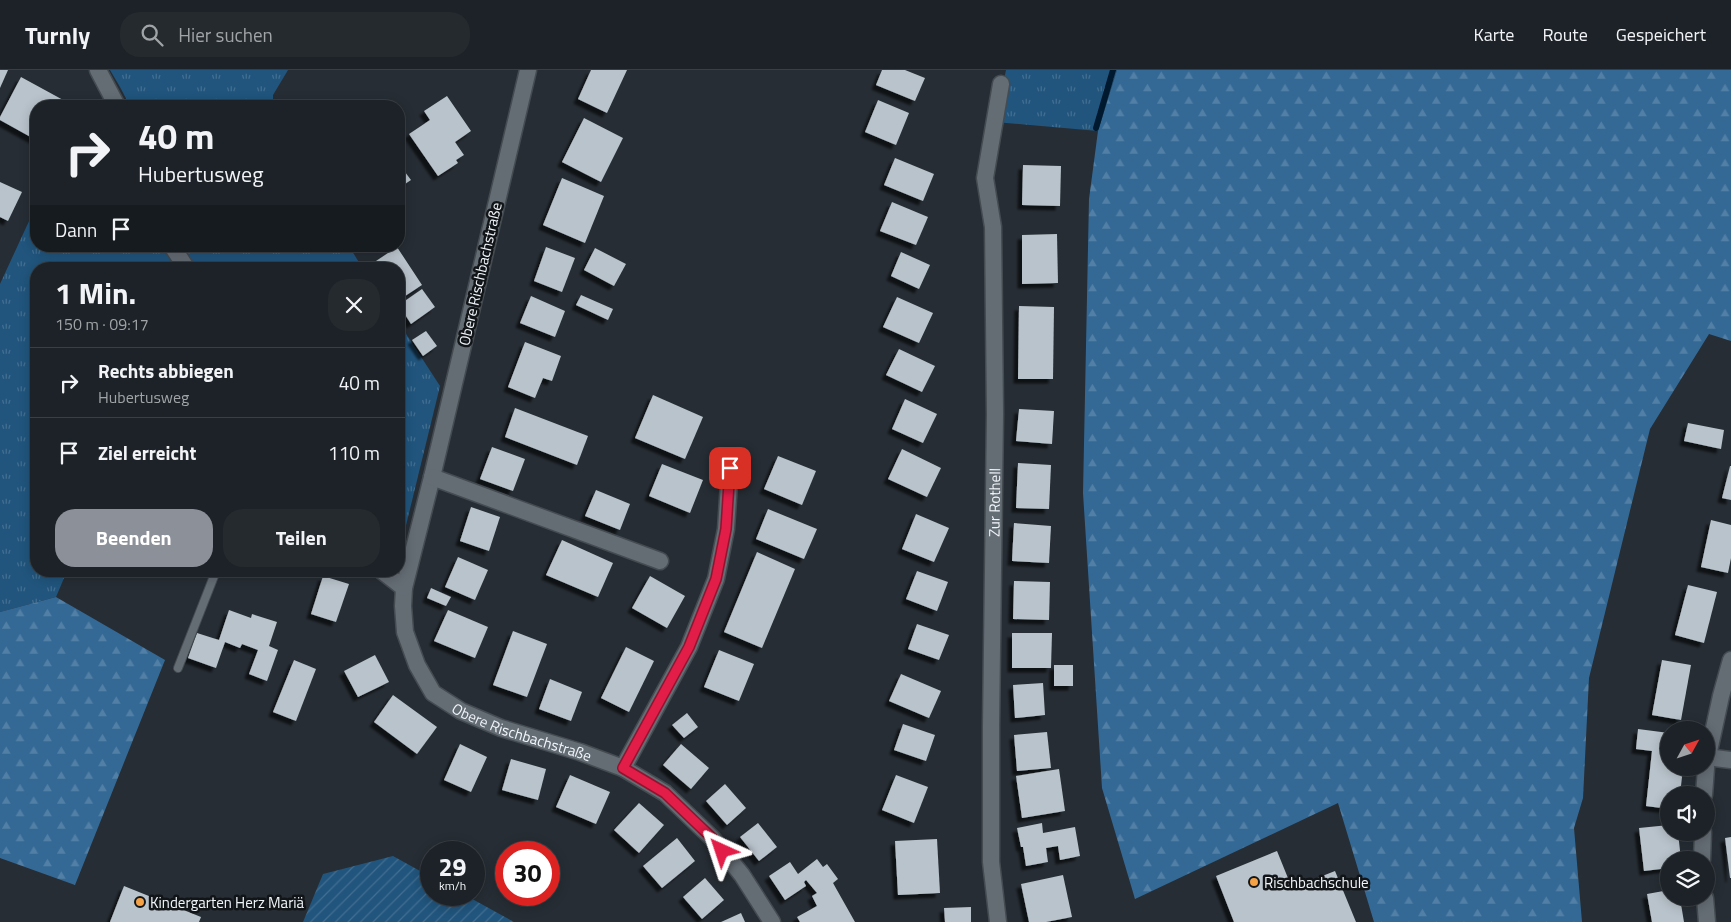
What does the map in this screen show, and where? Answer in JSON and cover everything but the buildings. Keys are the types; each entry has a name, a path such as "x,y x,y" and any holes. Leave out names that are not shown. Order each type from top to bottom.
{"street":[{"path":"98,70 114,100"},
{"name":"Obere Rischbachstraße","path":"528,70 404,588 405,632 417,665 433,692 461,711 501,728 580,752 623,768 665,793 712,838 742,875 772,922"},
{"name":"Zur Rothell","path":"998,922 991,862 994,414 992,226 985,178 1001,84"},
{"path":"623,768 689,647 716,579 726,529 730,468"},
{"path":"432,477 660,561"},
{"path":"390,577 404,588"},
{"path":"1715,722 1731,660"},
{"path":"1715,758 1731,760"},
{"path":"1706,906 1707,922"}],"lane":[{"path":"178,668 214,577"}],"green space":[{"path":"110,70 288,70 273,95 273,100 127,100"},
{"path":"1006,70 1117,70 1098,131 995,122"},
{"path":"1117,70 1731,70 1731,341 1709,334 1650,429 1589,678 1583,798 1574,828 1582,922 1374,922 1338,803 1135,899 1102,788 1083,493 1089,199 1098,131"},
{"path":"30,219 30,252 353,252 359,262 30,262 30,577 64,577 56,597 0,612 0,284"},
{"path":"405,332 440,386 405,529"},
{"path":"56,597 165,660 75,885 0,858 0,612"},
{"path":"393,856 420,871 420,906 485,906 514,922 303,922 323,874"}],"waterway":[{"path":"1096,128 1113,70"}],"place":[{"name":"Rischbachschule","path":"1254,882"},
{"name":"Kindergarten Herz Mariä","path":"140,902"}],"route":[{"path":"722,851 712,838 665,793 623,768 689,647 716,579 726,529 730,468"}]}
